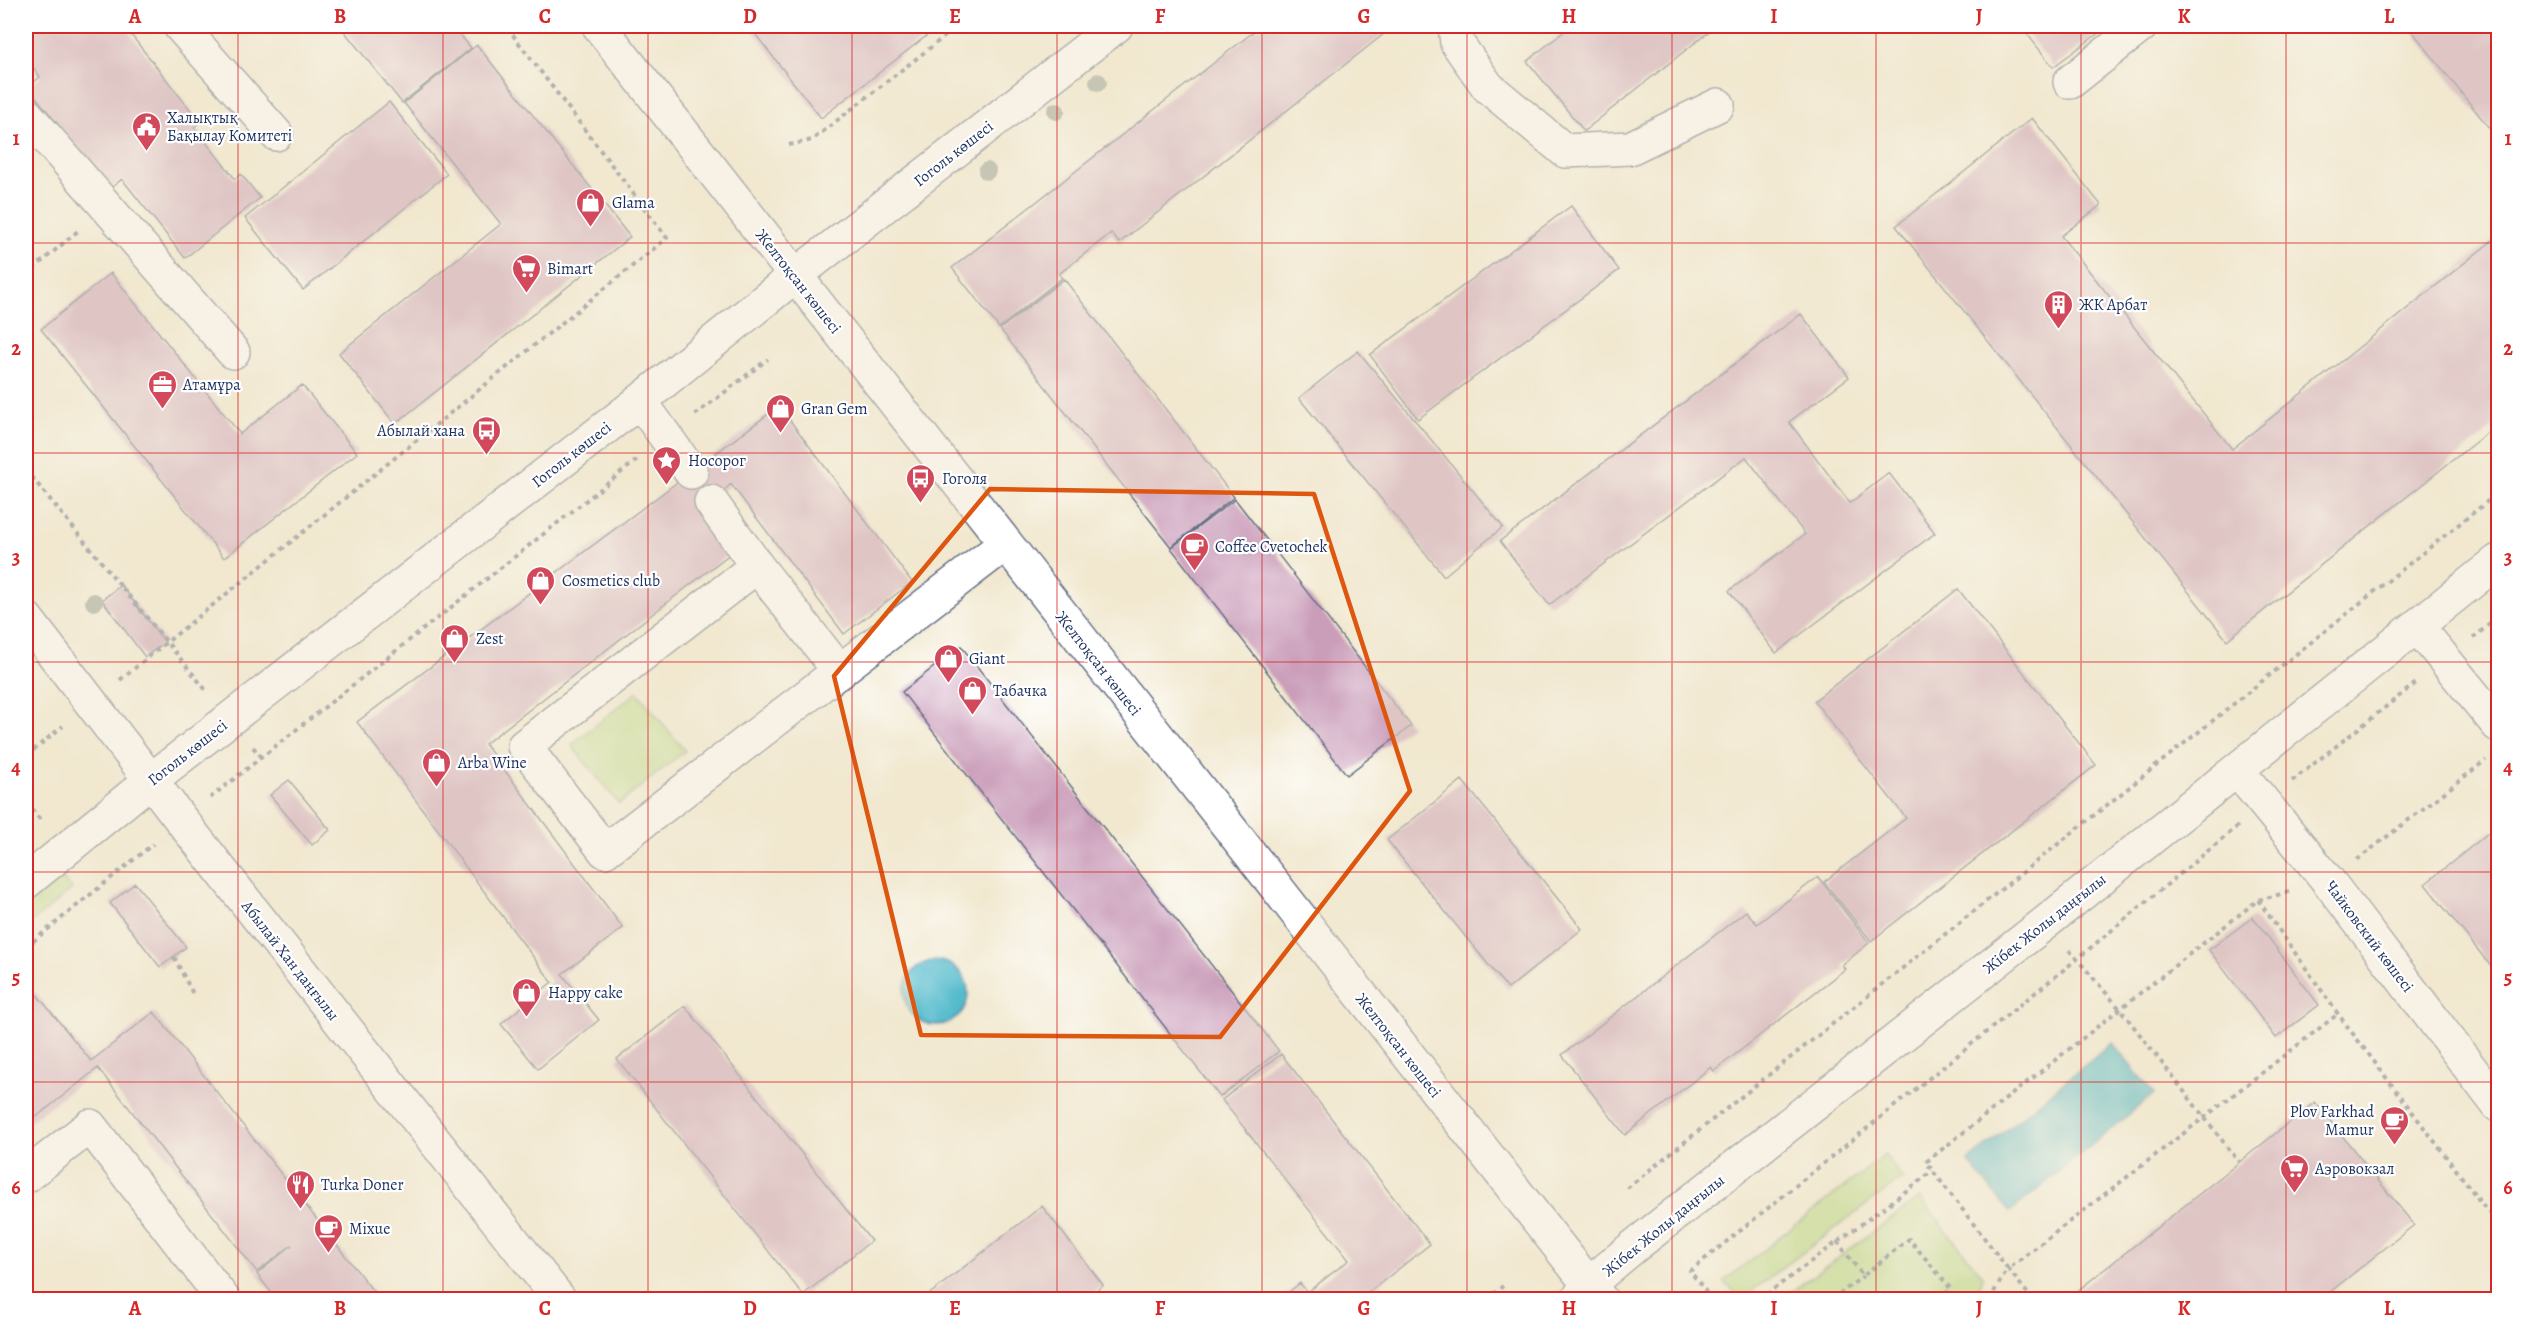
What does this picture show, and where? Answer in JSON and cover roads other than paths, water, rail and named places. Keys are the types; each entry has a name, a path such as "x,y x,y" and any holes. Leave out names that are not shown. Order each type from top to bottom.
{"main road":[{"path":"180,26 276,134"},
{"name":"Желтоқсан көшесі","path":"599,26 796,275 1587,1296"},
{"name":"Гоголь көшесі","path":"26,882 151,780 640,401 796,275 1116,26"},
{"path":"1455,26 1457,43 1488,87 1564,150 1630,148 1718,105"},
{"path":"2070,82 2141,26"},
{"path":"26,114 233,352"},
{"path":"640,401 691,472"},
{"path":"711,502 840,672"},
{"path":"758,566 524,746 605,851 1005,544"},
{"name":"Жібек Жолы даңғылы","path":"1587,1296 1632,1248 2499,561"},
{"name":"Абылай Хан даңғылы","path":"26,618 560,1299"},
{"path":"2417,626 2499,725"},
{"name":"Чайковский көшесі","path":"2237,770 2328,882 2499,1105"},
{"path":"26,1176 90,1126 224,1299"}],"water":[{"path":"936,961 954,966 959,970 963,975 968,993 963,1011 959,1016 954,1020 936,1025 918,1020 913,1016 909,1011 904,993 909,975 913,970 918,966"},
{"path":"2112,1043 2154,1094 2010,1212 1968,1161"}],"place":[{"name":"Халықтық Бақылау Комитеті","path":"146,152"},
{"name":"Glama","path":"591,228"},
{"name":"Bimart","path":"526,294"},
{"name":"ЖК Арбат","path":"2058,330"},
{"name":"Атамұра","path":"162,410"},
{"name":"Gran Gem","path":"780,434"},
{"name":"Абылай хана","path":"486,456"},
{"name":"Носорог","path":"667,486"},
{"name":"Гоголя","path":"921,504"},
{"name":"Coffee Cvetochek","path":"1194,572"},
{"name":"Cosmetics club","path":"541,606"},
{"name":"Zest","path":"455,664"},
{"name":"Giant","path":"948,684"},
{"name":"Табачка","path":"972,716"},
{"name":"Arba Wine","path":"437,788"},
{"name":"Happy cake","path":"527,1018"},
{"name":"Plov Farkhad Mamur","path":"2395,1146"},
{"name":"Аэровокзал","path":"2294,1194"},
{"name":"Turka Doner","path":"300,1210"},
{"name":"Mixue","path":"328,1254"}]}
